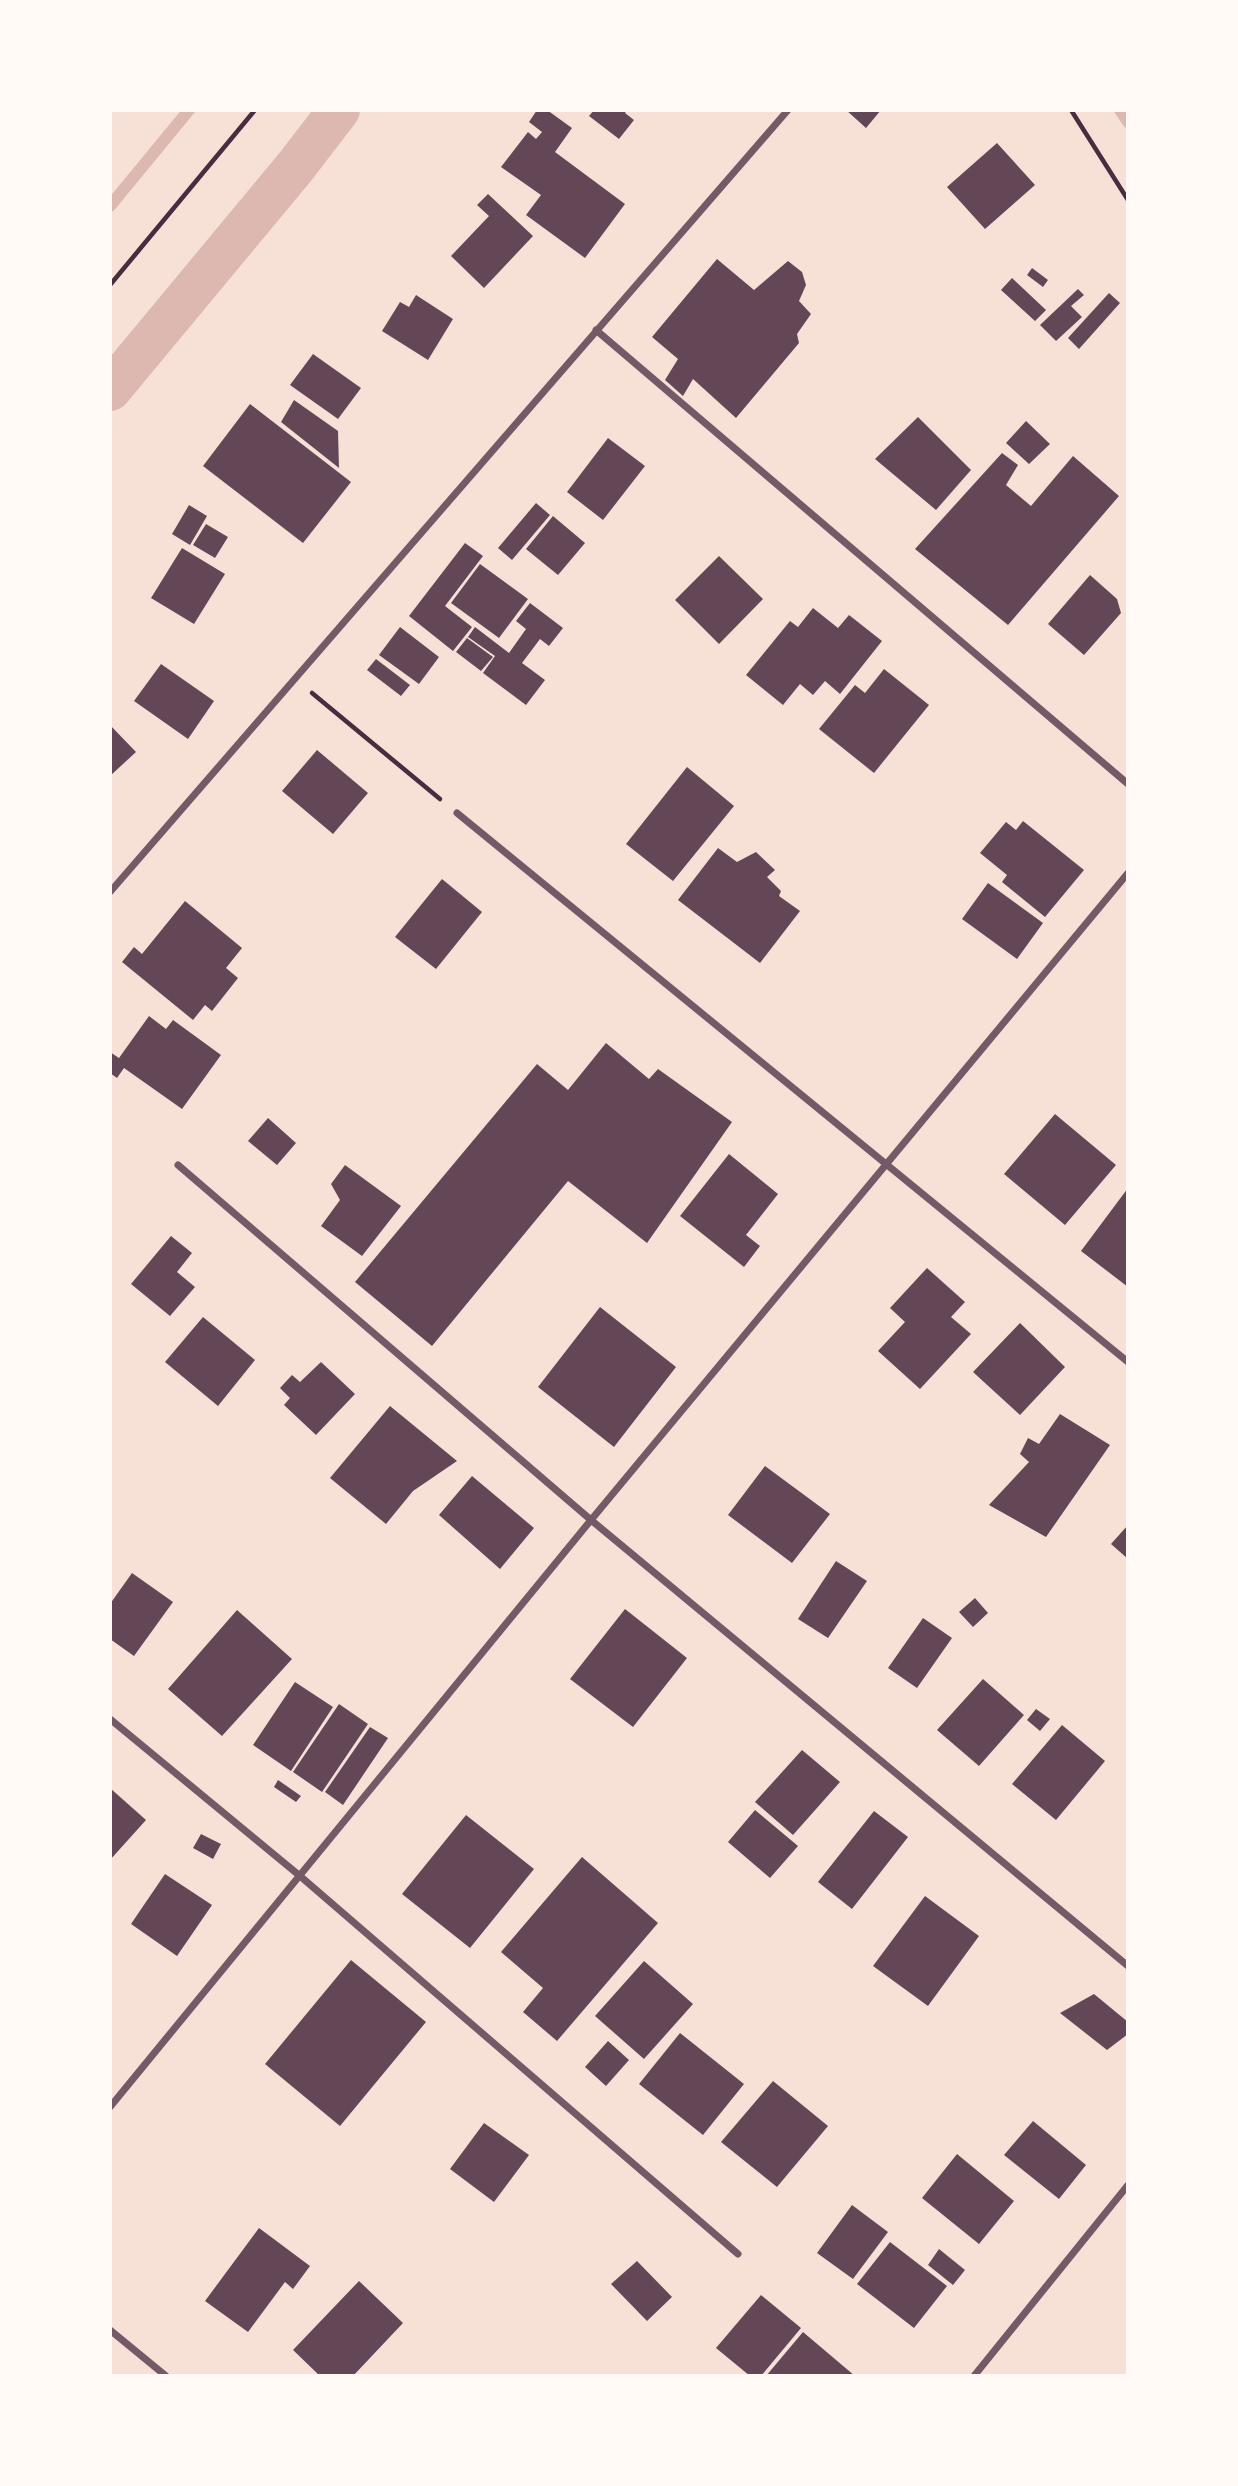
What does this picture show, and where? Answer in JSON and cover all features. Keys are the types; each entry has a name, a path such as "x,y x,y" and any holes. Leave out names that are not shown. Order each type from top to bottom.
{"street":[{"path":"110,892 788,110"},
{"path":"596,330 1128,785"},
{"path":"457,813 1128,1362"},
{"path":"110,2106 591,1520 1128,873"},
{"path":"178,1165 591,1520 1128,1966"},
{"path":"110,1719 300,1876 738,2254"},
{"path":"974,2376 1128,2185"},
{"path":"110,2330 166,2376"}],"path":[{"path":"110,285 255,110"},
{"path":"1071,110 1128,200"},
{"path":"296,678 457,813"}],"building":[{"path":"537,110 547,110 572,128 555,152 625,204 585,258 526,215 541,195 501,167 528,132 536,139 542,132 529,122"},
{"path":"594,110 627,110 625,113 634,120 619,139 589,116"},
{"path":"846,110 881,110 866,128"},
{"path":"997,143 1035,185 985,229 947,187"},
{"path":"488,194 533,236 484,288 451,256 489,216 477,205"},
{"path":"717,259 754,290 788,261 802,272 806,285 799,301 811,314 797,334 799,343 736,418 693,379 683,396 665,380 678,359 652,337"},
{"path":"1032,268 1048,280 1043,287 1027,275"},
{"path":"1012,278 1046,310 1035,321 1001,290"},
{"path":"1078,289 1084,295 1071,306 1082,317 1056,341 1040,325"},
{"path":"1109,293 1120,303 1079,349 1068,338"},
{"path":"416,295 453,319 428,360 382,331 400,302 409,307"},
{"path":"313,354 361,388 338,419 290,385"},
{"path":"294,400 338,431 339,468 281,422"},
{"path":"250,404 351,482 303,543 203,466"},
{"path":"918,417 971,470 936,510 875,459"},
{"path":"1026,421 1050,444 1029,464 1006,443"},
{"path":"608,438 645,466 603,520 567,492"},
{"path":"1002,453 1018,465 1006,485 1031,506 1073,456 1119,496 1008,625 915,549"},
{"path":"536,503 550,515 512,560 498,548"},
{"path":"189,505 207,516 190,545 172,534"},
{"path":"553,516 585,543 558,575 526,549"},
{"path":"206,524 228,537 215,558 193,545"},
{"path":"465,543 483,556 445,606 472,627 453,651 409,616"},
{"path":"182,548 225,574 194,624 151,598"},
{"path":"719,556 763,599 719,644 675,600"},
{"path":"480,564 528,599 499,638 451,603"},
{"path":"1090,575 1117,599 1121,613 1084,655 1048,624"},
{"path":"530,603 563,628 549,646 540,639 522,663 545,680 526,705 483,673 495,656 468,637 475,627 509,653 526,629 516,621"},
{"path":"813,608 838,628 849,615 882,641 840,694 825,681 813,695 800,684 783,705 746,675 790,621 798,627"},
{"path":"400,627 439,657 419,684 379,655"},
{"path":"467,638 493,657 481,671 456,652"},
{"path":"376,659 410,685 401,696 367,670"},
{"path":"161,664 214,701 188,739 134,701"},
{"path":"884,669 929,705 874,773 819,729 855,685 865,693"},
{"path":"110,725 136,752 110,776"},
{"path":"317,750 368,793 333,834 282,791"},
{"path":"687,767 734,806 673,881 626,844"},
{"path":"1023,821 1084,870 1045,917 1002,882 1007,875 980,853 1006,822 1016,830"},
{"path":"718,848 737,862 756,852 775,870 767,877 781,891 779,896 800,911 760,963 678,900"},
{"path":"442,879 482,912 436,969 395,937"},
{"path":"988,883 1043,923 1017,959 962,919"},
{"path":"185,901 242,948 226,968 238,978 212,1011 205,1005 193,1020 122,962 134,947 142,954"},
{"path":"149,1016 166,1029 173,1020 221,1055 182,1109 124,1068 117,1078 110,1073 110,1052 119,1058"},
{"path":"606,1043 649,1079 658,1069 732,1122 647,1243 568,1181 432,1346 355,1282 537,1064 568,1090"},
{"path":"1055,1114 1116,1165 1065,1225 1004,1174"},
{"path":"268,1118 296,1143 277,1165 248,1141"},
{"path":"729,1154 778,1194 746,1235 760,1246 744,1267 680,1216"},
{"path":"345,1165 401,1206 362,1256 321,1226 340,1200 331,1184"},
{"path":"1128,1188 1128,1287 1081,1251"},
{"path":"171,1236 192,1253 177,1272 195,1287 170,1316 131,1284"},
{"path":"927,1268 965,1302 951,1317 971,1334 920,1389 878,1351 905,1322 890,1308"},
{"path":"600,1307 676,1367 614,1447 538,1387"},
{"path":"203,1317 255,1360 218,1406 165,1362"},
{"path":"1020,1323 1065,1367 1020,1415 973,1372"},
{"path":"321,1362 355,1394 316,1435 284,1405 290,1398 280,1388 292,1375 300,1382"},
{"path":"390,1406 457,1461 413,1491 386,1524 330,1478"},
{"path":"1060,1414 1110,1445 1046,1537 989,1505 1029,1462 1020,1454 1028,1438 1039,1444"},
{"path":"765,1466 830,1514 792,1563 728,1515"},
{"path":"472,1476 534,1528 500,1569 439,1515"},
{"path":"1128,1525 1128,1559 1111,1544"},
{"path":"836,1561 867,1581 828,1638 798,1619"},
{"path":"132,1573 173,1602 134,1656 110,1639 110,1604"},
{"path":"975,1598 988,1613 973,1627 959,1612"},
{"path":"625,1609 687,1658 633,1727 570,1679"},
{"path":"237,1610 292,1659 222,1736 168,1689"},
{"path":"923,1618 952,1638 917,1688 888,1668"},
{"path":"983,1679 1024,1715 979,1766 937,1730"},
{"path":"295,1682 333,1707 291,1771 253,1745"},
{"path":"339,1704 368,1724 322,1792 293,1772"},
{"path":"1036,1709 1050,1719 1040,1731 1027,1720"},
{"path":"1062,1725 1105,1761 1056,1820 1012,1784"},
{"path":"370,1727 388,1738 343,1805 325,1792"},
{"path":"802,1750 840,1782 793,1835 755,1802"},
{"path":"278,1780 301,1796 296,1802 274,1787"},
{"path":"110,1788 146,1820 110,1860"},
{"path":"755,1810 798,1846 770,1878 728,1842"},
{"path":"874,1811 908,1837 852,1909 818,1882"},
{"path":"466,1815 534,1869 470,1948 402,1894"},
{"path":"201,1834 221,1844 213,1859 193,1848"},
{"path":"582,1857 658,1923 557,2041 523,2012 543,1988 501,1952"},
{"path":"165,1874 212,1905 177,1956 131,1924"},
{"path":"925,1896 979,1936 928,2006 873,1966"},
{"path":"351,1960 426,2022 340,2126 265,2064"},
{"path":"644,1961 693,2004 644,2059 595,2016"},
{"path":"1094,1994 1128,2022 1128,2034 1107,2050 1060,2013"},
{"path":"680,2033 744,2084 703,2135 639,2084"},
{"path":"608,2041 629,2060 606,2086 585,2067"},
{"path":"773,2081 828,2126 777,2187 721,2142"},
{"path":"1033,2121 1086,2165 1059,2199 1004,2155"},
{"path":"484,2123 529,2155 494,2202 450,2169"},
{"path":"957,2154 1014,2201 979,2244 922,2198"},
{"path":"852,2205 888,2232 853,2279 817,2253"},
{"path":"259,2228 310,2266 293,2289 285,2282 248,2332 205,2301"},
{"path":"890,2242 947,2286 914,2328 857,2284"},
{"path":"939,2249 965,2270 953,2285 928,2265"},
{"path":"637,2261 672,2297 647,2321 611,2284"},
{"path":"359,2281 403,2323 353,2376 320,2376 293,2350"},
{"path":"761,2295 801,2328 761,2376 750,2376 716,2348"},
{"path":"803,2332 855,2376 766,2376"}],"waterway":[{"path":"110,206 189,110"},
{"path":"110,390 296,166 339,110"},
{"path":"1120,110 1128,122"}]}
